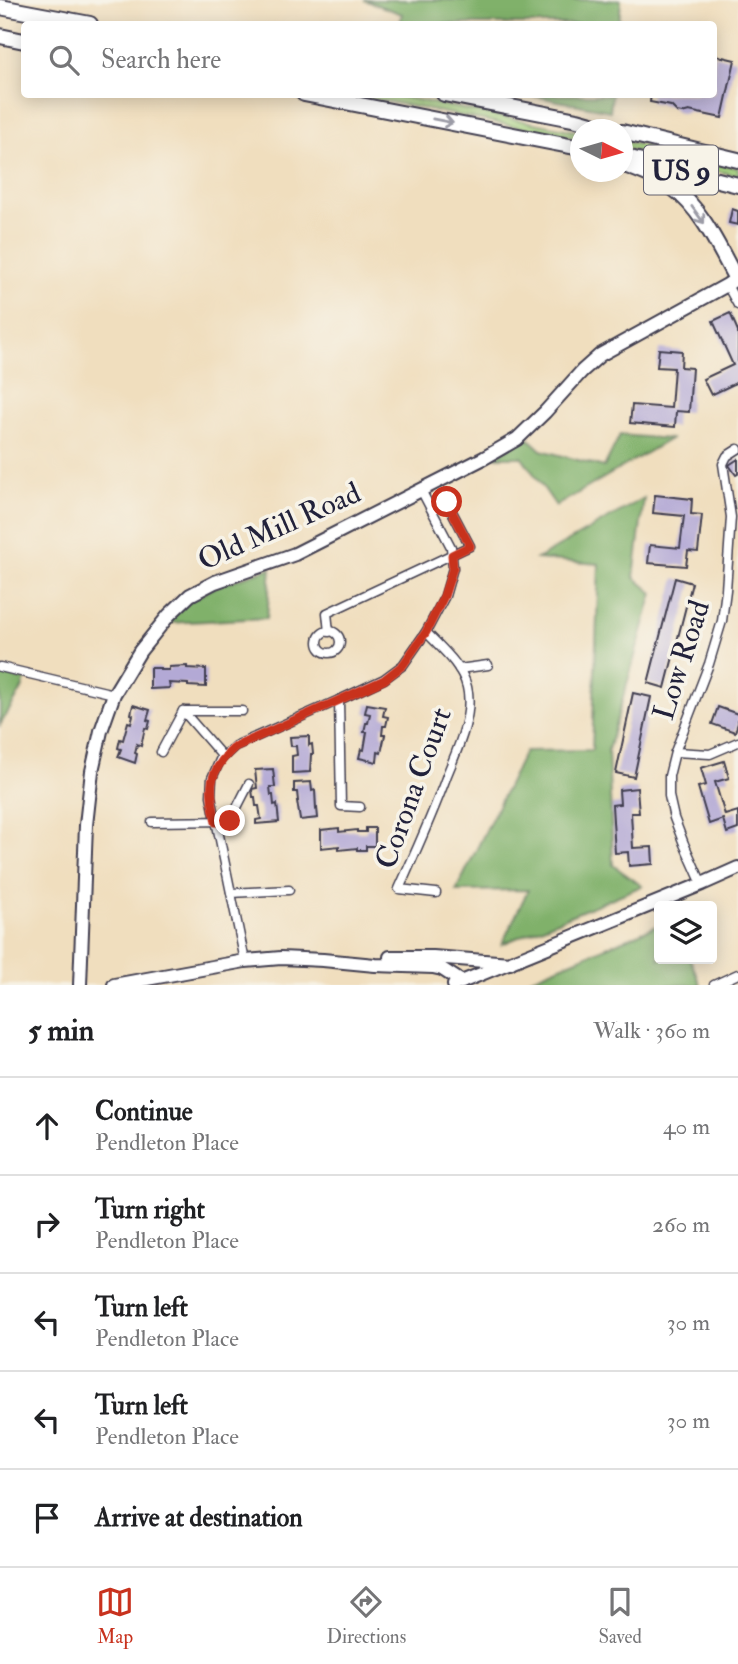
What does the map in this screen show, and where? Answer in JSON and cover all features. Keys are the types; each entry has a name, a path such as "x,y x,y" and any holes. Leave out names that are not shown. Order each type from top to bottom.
{"highway":[{"path":"0,7 74,21"},
{"path":"0,36 21,40"},
{"path":"324,98 570,146"},
{"name":"US 9","path":"464,98 572,119"},
{"name":"US 9","path":"633,135 738,160"},
{"name":"US 9","path":"633,159 738,185"},
{"path":"633,168 674,189 690,203 704,223 734,280"}],"street":[{"path":"734,280 738,305"},
{"name":"Old Mill Road","path":"80,985 86,825 92,771 101,731 114,694 140,651 169,615 190,594 215,582 295,554 517,439 600,355 734,280"},
{"name":"Low Road","path":"702,884 674,818 669,786 675,752 709,664 722,621 733,561 731,517 723,464 727,456 738,449"},
{"path":"245,961 211,796 212,778 223,757 235,747 384,680 403,665 426,632 444,596 453,568 450,547 421,490"},
{"path":"329,632 327,613 470,546 447,502"},
{"name":"Corona Court","path":"426,632 458,669 467,687 468,708 460,743 399,889 436,893"},
{"name":"Corona Court","path":"458,669 488,665"},
{"path":"0,667 114,694"},
{"path":"338,700 341,806 360,807"},
{"path":"183,711 223,757"},
{"path":"183,711 242,711"},
{"path":"161,752 183,711"},
{"path":"675,752 710,754 738,742"},
{"path":"152,822 230,821 249,784"},
{"path":"114,985 245,961 281,958 433,967 442,969 458,984 738,868"},
{"path":"231,892 289,890"},
{"path":"323,960 433,957 510,963"},
{"path":"714,985 738,974"}],"green space":[{"path":"364,0 621,0 619,21 401,21 402,14"},
{"path":"369,98 407,98 570,130 570,137"},
{"path":"543,98 612,98 610,111"},
{"path":"633,143 738,168 738,176 633,150"},
{"path":"620,435 670,439 556,506 522,457 494,457 527,437 541,450 604,467"},
{"path":"644,498 634,577 653,593 608,750 613,865 642,886 502,944 528,890 456,891 525,751 592,750 599,564 537,559"},
{"path":"271,568 267,618 165,623 190,601 217,586"},
{"path":"0,674 25,680 0,725"},
{"path":"654,927 654,964 692,964 701,985 515,985"}],"building":[{"path":"717,56 735,60 722,118 689,111 677,112 671,106 650,102 650,98 717,98"},
{"path":"732,209 738,211 738,225 729,223"},
{"path":"730,313 738,331 738,382 711,395 703,379 733,365 713,321"},
{"path":"659,349 682,351 681,367 692,368 689,412 676,411 675,427 630,423 632,405 671,408 674,368 657,367"},
{"path":"738,459 738,474 736,475 729,465"},
{"path":"655,495 692,499 691,514 702,515 698,552 688,551 686,566 648,563 650,545 680,548 684,516 653,513"},
{"path":"675,578 692,583 665,688 648,683"},
{"path":"169,667 206,669 206,687 169,683 170,688 150,689 150,668 169,670"},
{"path":"633,693 651,697 634,777 616,773"},
{"path":"367,704 385,707 383,716 388,717 386,726 383,726 382,735 385,735 377,762 359,758 361,749 364,750 367,732 364,732 370,714 365,713"},
{"path":"133,705 150,710 148,729 145,728 141,746 137,744 135,763 118,757 120,739 123,740 128,722 131,723"},
{"path":"718,707 738,714 735,732 712,724"},
{"path":"309,736 313,754 310,772 292,773 292,756 297,755 296,746 291,746 290,737"},
{"path":"724,761 729,778 715,782 725,815 738,811 738,829 727,833 723,819 709,824 698,787 706,785 701,768"},
{"path":"273,769 275,787 270,787 274,805 277,804 279,822 256,824 256,820 261,819 252,789 257,788 255,770"},
{"path":"311,782 312,791 315,790 318,818 300,820 294,783"},
{"path":"637,788 639,813 631,813 633,848 652,847 653,864 629,866 628,852 615,853 612,805 620,804 619,790"},
{"path":"339,828 339,832 366,832 366,828 375,828 375,846 366,846 366,850 339,850 339,846 321,848 321,830"}],"route":[{"path":"230,821 216,822 211,796 212,778 223,757 235,747 384,680 403,665 426,632 444,596 453,568 452,555 470,546 447,502"}]}
